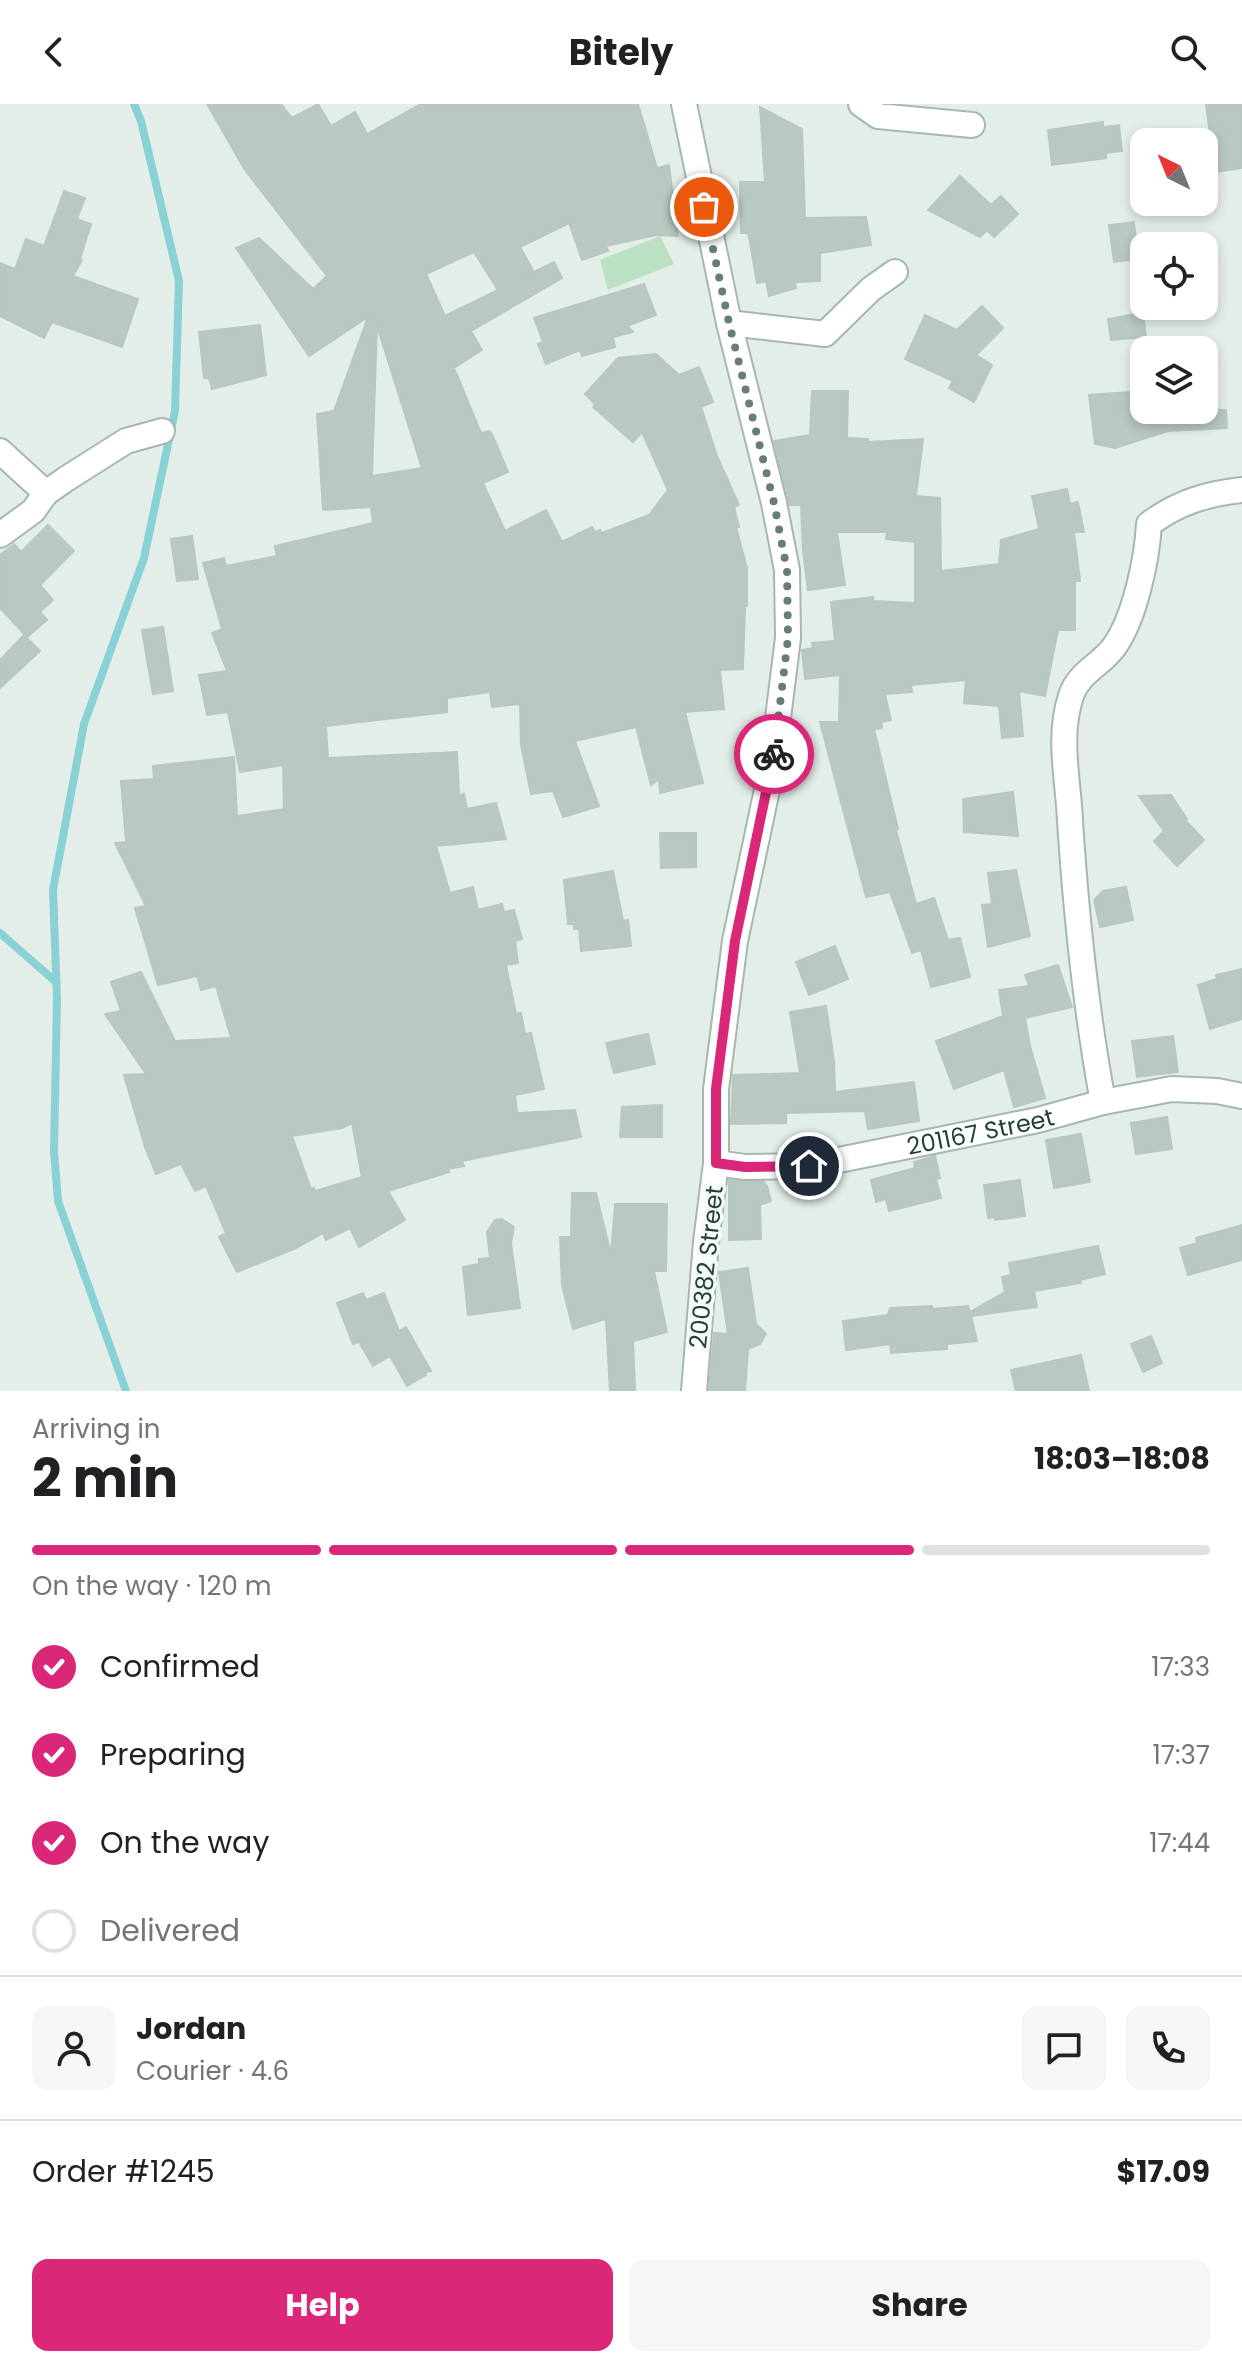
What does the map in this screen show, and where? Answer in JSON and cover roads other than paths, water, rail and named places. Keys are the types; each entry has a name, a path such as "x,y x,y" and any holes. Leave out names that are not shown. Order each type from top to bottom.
{"street":[{"name":"200382 Street","path":"684,104 729,323 787,570 788,638 772,766 735,941 716,1089 716,1163 694,1391"},
{"path":"861,104 878,116 972,125"},
{"path":"729,323 825,334 871,289 895,272"},
{"path":"0,535 33,511 46,493 126,441 162,431"},
{"path":"0,451 46,493"},
{"path":"1103,1102 1093,1045 1071,847 1064,728 1071,695 1081,676 1100,663 1115,646 1127,621 1148,547 1149,524 1184,502 1209,493 1242,490"},
{"name":"201167 Street","path":"716,1163 745,1167 809,1166 1038,1120 1103,1102 1172,1089 1217,1091 1242,1096"}],"waterway":[{"path":"126,1391 58,1201 54,1151 57,999 53,890 84,724 144,558 175,411 179,281 141,121 134,104"},
{"path":"0,933 56,982"}]}
